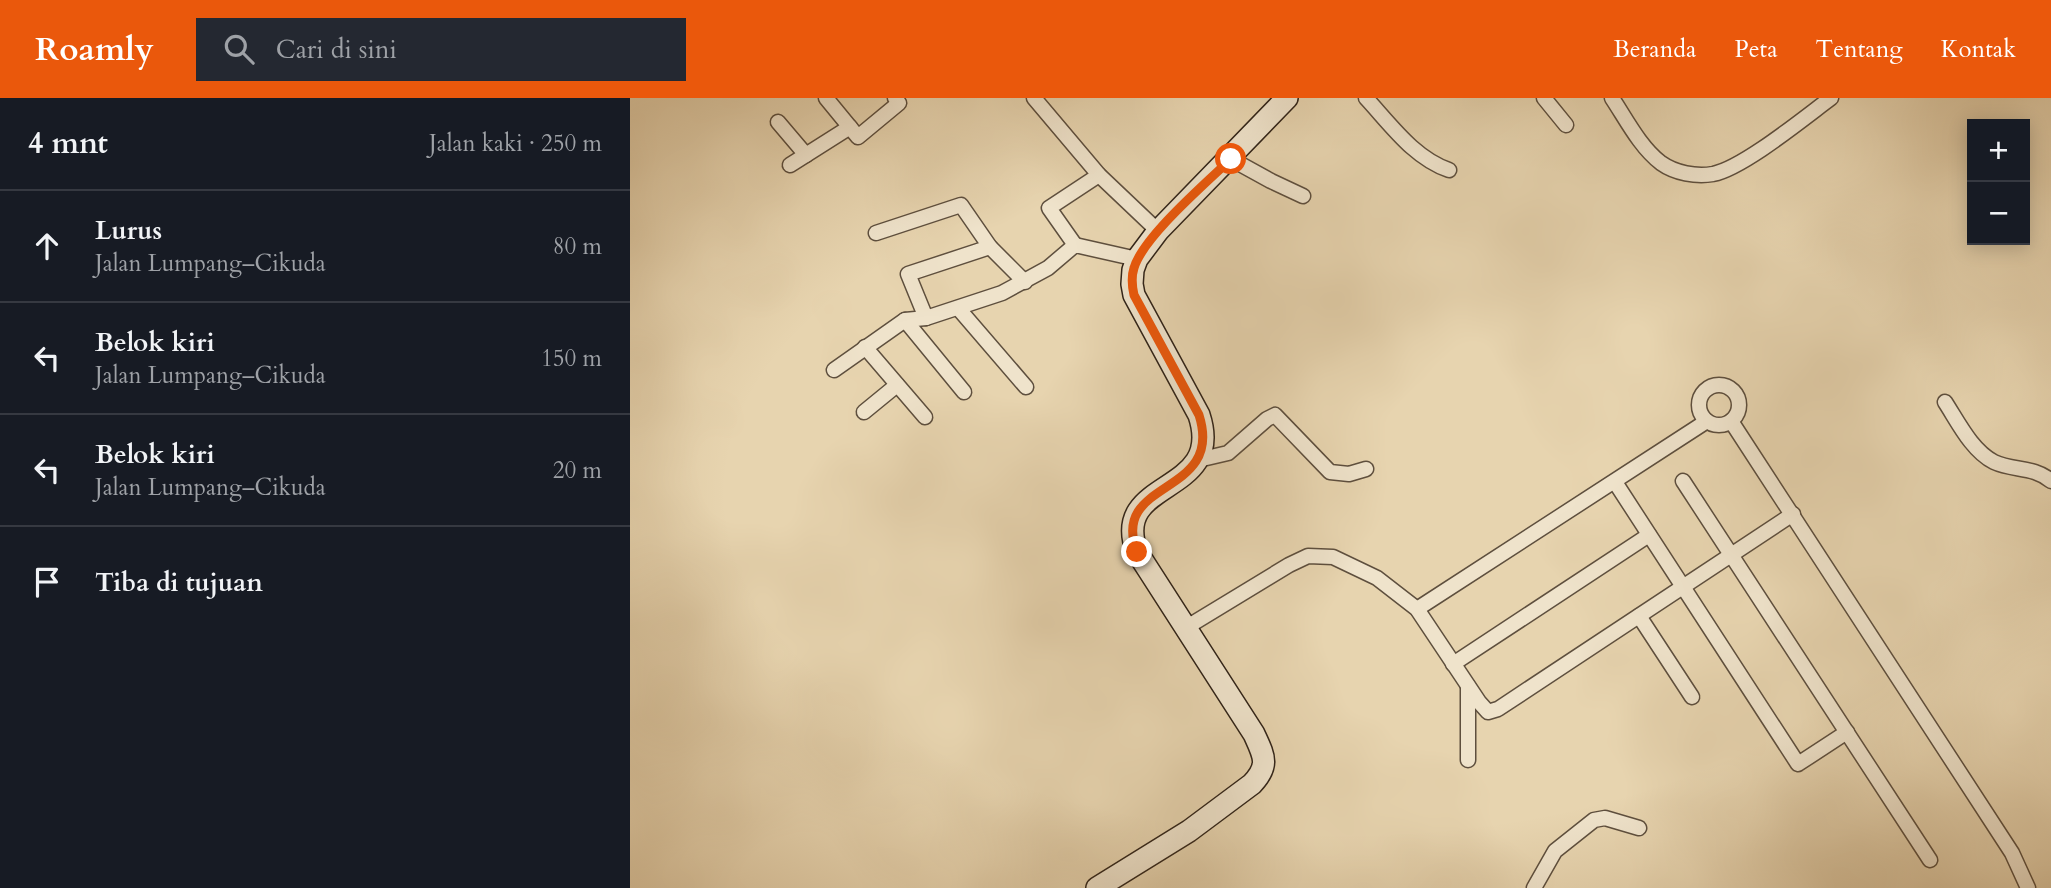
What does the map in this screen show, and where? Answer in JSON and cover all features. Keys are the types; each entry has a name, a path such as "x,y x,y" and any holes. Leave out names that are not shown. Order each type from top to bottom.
{"street":[{"path":"826,98 858,137 899,103 895,98"},
{"path":"1097,888 1121,882 1252,784 1264,766 1263,755 1254,734 1137,552 1133,541 1133,523 1138,510 1153,495 1190,471 1198,460 1203,428 1199,415 1134,295 1133,277 1137,259 1158,231 1231,159 1287,98"},
{"path":"1366,98 1416,152 1434,165 1449,170"},
{"path":"1544,98 1566,125"},
{"path":"1612,98 1646,149 1662,163 1677,171 1698,176 1715,174 1735,165 1792,128 1831,98"},
{"path":"1037,102 1099,175 1158,231"},
{"path":"778,122 806,155"},
{"path":"790,166 850,127"},
{"path":"1231,159 1304,196"},
{"path":"1099,175 1049,208 1075,245 1137,259"},
{"path":"876,233 961,205 990,247 1024,282"},
{"path":"834,370 905,320 926,318 1002,293 1048,268 1075,245"},
{"path":"926,318 908,274 990,247"},
{"path":"958,308 1026,387"},
{"path":"905,320 964,392"},
{"path":"865,347 925,417"},
{"path":"864,412 897,385"},
{"path":"1717,385 1730,388 1738,398 1738,411 1731,421 1719,425 1702,416 1699,403 1705,391 1717,385"},
{"path":"1945,402 1975,447 1986,457 1996,463 2036,471 2051,481"},
{"path":"1198,460 1228,453 1275,415 1330,472 1349,474 1366,468"},
{"path":"1417,609 1707,421"},
{"path":"1731,421 2012,853 2028,888"},
{"path":"1683,481 1930,860"},
{"path":"1615,482 1798,764 1847,732"},
{"path":"1187,627 1289,565 1308,556 1333,557 1377,578 1417,609 1488,712 1498,709 1793,514"},
{"path":"1453,664 1650,535"},
{"path":"1639,615 1692,697"},
{"path":"1468,686 1468,760"},
{"path":"1534,888 1555,850 1594,820 1605,818 1639,828"}],"route":[{"path":"1137,552 1133,541 1133,523 1138,510 1153,495 1190,471 1198,460 1203,428 1199,415 1134,295 1133,270 1137,259 1158,231 1231,159"}]}
